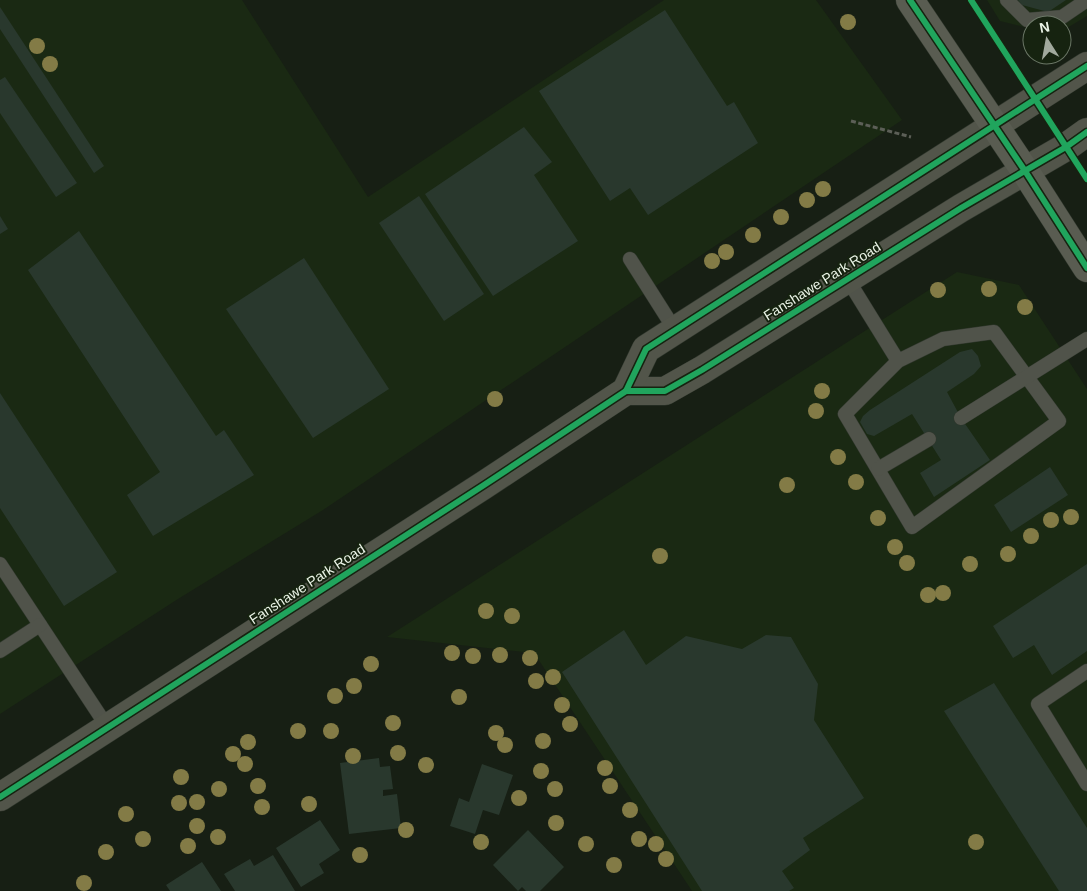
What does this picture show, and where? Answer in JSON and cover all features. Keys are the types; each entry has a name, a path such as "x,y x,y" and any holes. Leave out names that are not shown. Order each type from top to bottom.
{"main road":[{"path":"910,0 1026,171 1087,268"},
{"path":"626,390 646,349 1087,66"},
{"name":"Fanshawe Park Road","path":"0,797 484,485 626,390 665,391 1087,132"}],"lane":[{"path":"1007,0 1027,20 1062,17 1087,0"},
{"path":"630,259 675,330"},
{"path":"848,280 898,361"},
{"path":"994,332 1027,377 1059,421 912,527 845,414 898,361 943,339 994,332"},
{"path":"961,418 1087,339"},
{"path":"878,469 929,439"},
{"path":"0,564 108,728"},
{"path":"0,651 40,625"},
{"path":"1087,671 1038,704 1087,784"}],"path":[{"path":"851,121 911,137"}],"shaded area":[{"path":"0,0 242,0 368,197 664,0 816,0 902,120 323,510 178,599 0,714"},
{"path":"987,0 1087,0 1087,16 1072,25 1072,15 1022,15 1022,26 1000,21"},
{"path":"957,272 1019,285 1087,389 1087,891 692,891 534,653 387,637"}],"building":[{"path":"1018,0 1066,0 1048,12 1022,5"},
{"path":"0,7 104,166 94,173 0,29"},
{"path":"665,10 727,106 734,102 758,143 648,215 630,188 610,201 539,91"},
{"path":"5,77 77,183 56,197 0,113 0,80"},
{"path":"524,127 552,162 534,175 578,241 493,296 425,194"},
{"path":"419,196 484,294 444,321 379,223"},
{"path":"0,216 8,229 0,234"},
{"path":"79,231 216,436 224,430 254,475 153,536 127,495 160,472 28,270"},
{"path":"304,258 389,389 313,438 226,309"},
{"path":"972,349 978,356 981,366 974,374 947,392 961,418 990,460 934,497 920,473 941,460 912,414 874,436 867,434 860,422 863,416 870,410 960,352"},
{"path":"0,393 117,572 64,606 0,508"},
{"path":"1050,467 1068,495 1011,532 994,505"},
{"path":"1087,564 1087,651 1052,675 1034,645 1013,658 993,626"},
{"path":"624,630 646,665 686,636 742,649 766,635 791,637 818,684 814,720 864,798 803,838 810,850 782,871 794,888 789,891 702,891 562,672"},
{"path":"994,683 1087,828 1087,891 1059,891 944,711"},
{"path":"379,758 380,767 390,766 393,789 383,790 383,796 397,794 401,828 349,834 340,763"},
{"path":"482,764 513,775 499,815 483,810 475,834 450,826 459,798 469,802"},
{"path":"320,820 340,850 319,864 324,873 301,887 276,848"},
{"path":"528,830 564,867 540,891 526,891 522,887 518,891 493,865"},
{"path":"273,855 295,891 235,891 224,874 250,859 254,866"},
{"path":"202,862 221,891 170,891 166,885"}],"cycle path":[{"path":"910,0 1025,171 1087,268"},
{"path":"971,0 1087,179"},
{"path":"0,797 484,485 626,391 646,349 1087,66"},
{"path":"626,391 665,391 702,370 961,208 1066,147 1087,132"}]}
